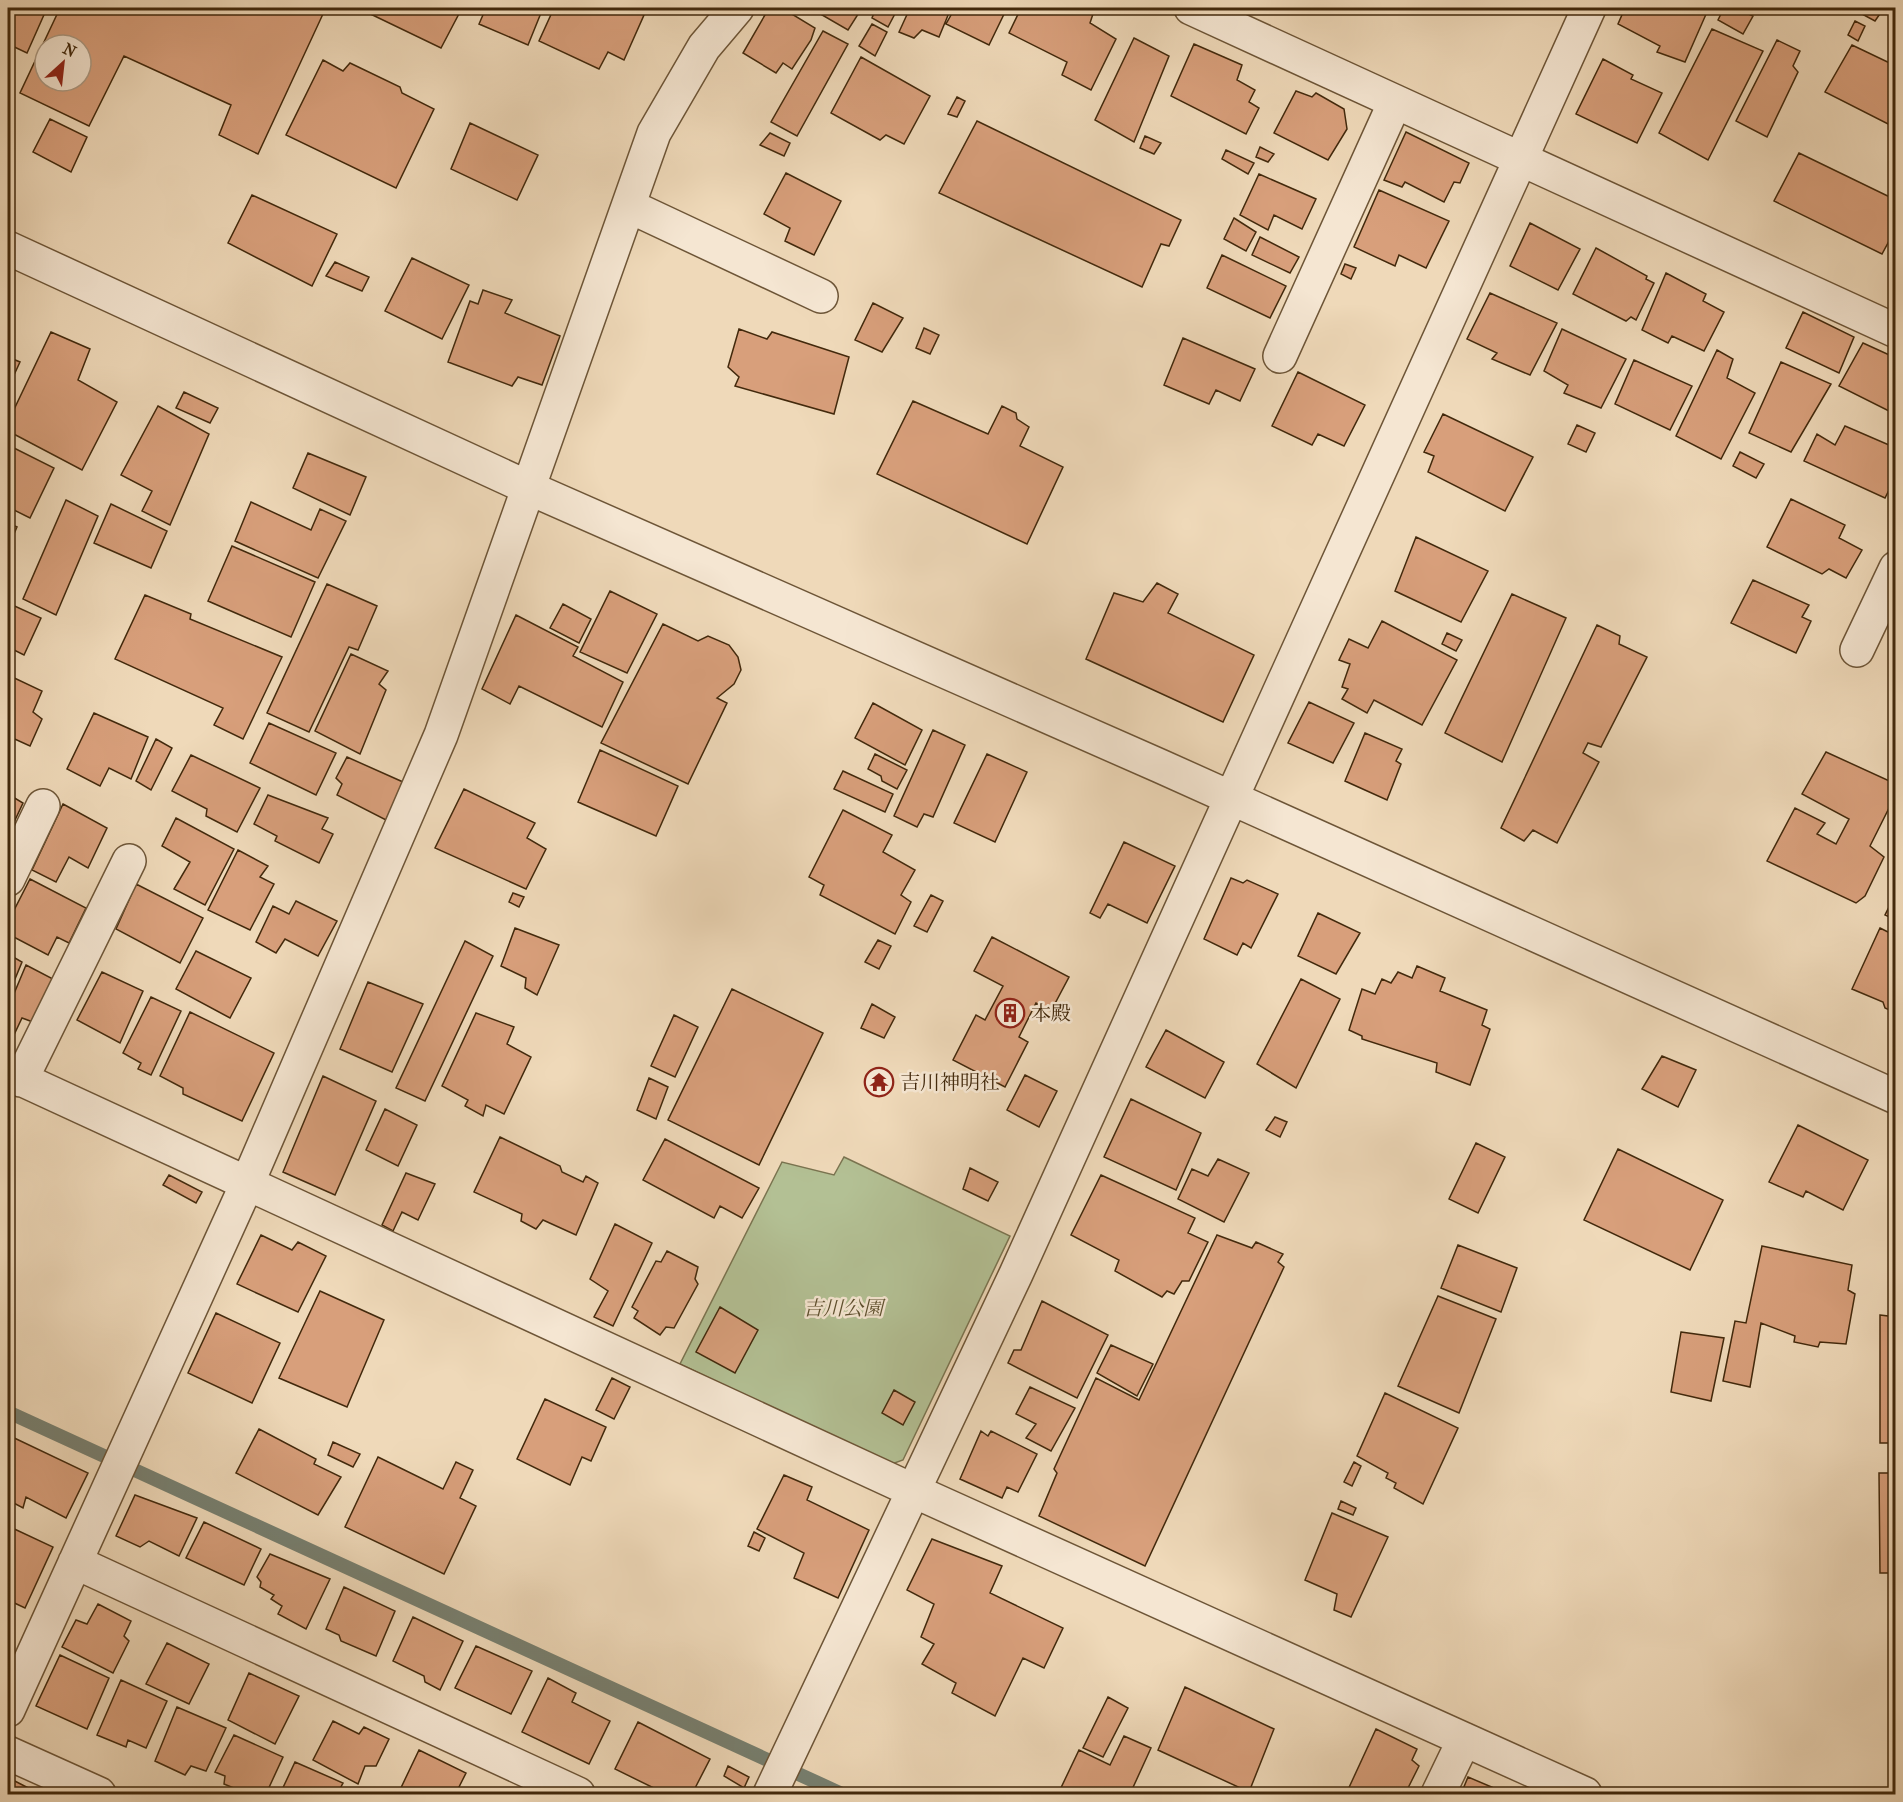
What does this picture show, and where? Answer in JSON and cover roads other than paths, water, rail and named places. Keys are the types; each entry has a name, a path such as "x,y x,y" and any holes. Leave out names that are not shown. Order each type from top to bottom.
{"street":[{"path":"8,1710 247,1184 441,735 654,133 704,47 738,8"},
{"path":"1191,8 1896,331"},
{"path":"778,1777 1016,1274 1230,797 1590,8"},
{"path":"1280,356 1395,102"},
{"path":"628,206 821,296"},
{"path":"8,248 529,488 1230,797 1896,1096"},
{"path":"1857,650 1896,568"},
{"path":"8,879 43,806"},
{"path":"129,861 14,1077 914,1491 1585,1794"},
{"path":"75,1562 578,1794"},
{"path":"1438,1794 1464,1740"},
{"path":"8,1753 99,1794"}],"waterway":[{"path":"8,1412 842,1794"}],"place":[{"name":"本殿","path":"1010,1013"},
{"name":"吉川神明社","path":"879,1082"}],"park label":[{"name":"吉川公園","path":"843,1308"}]}
